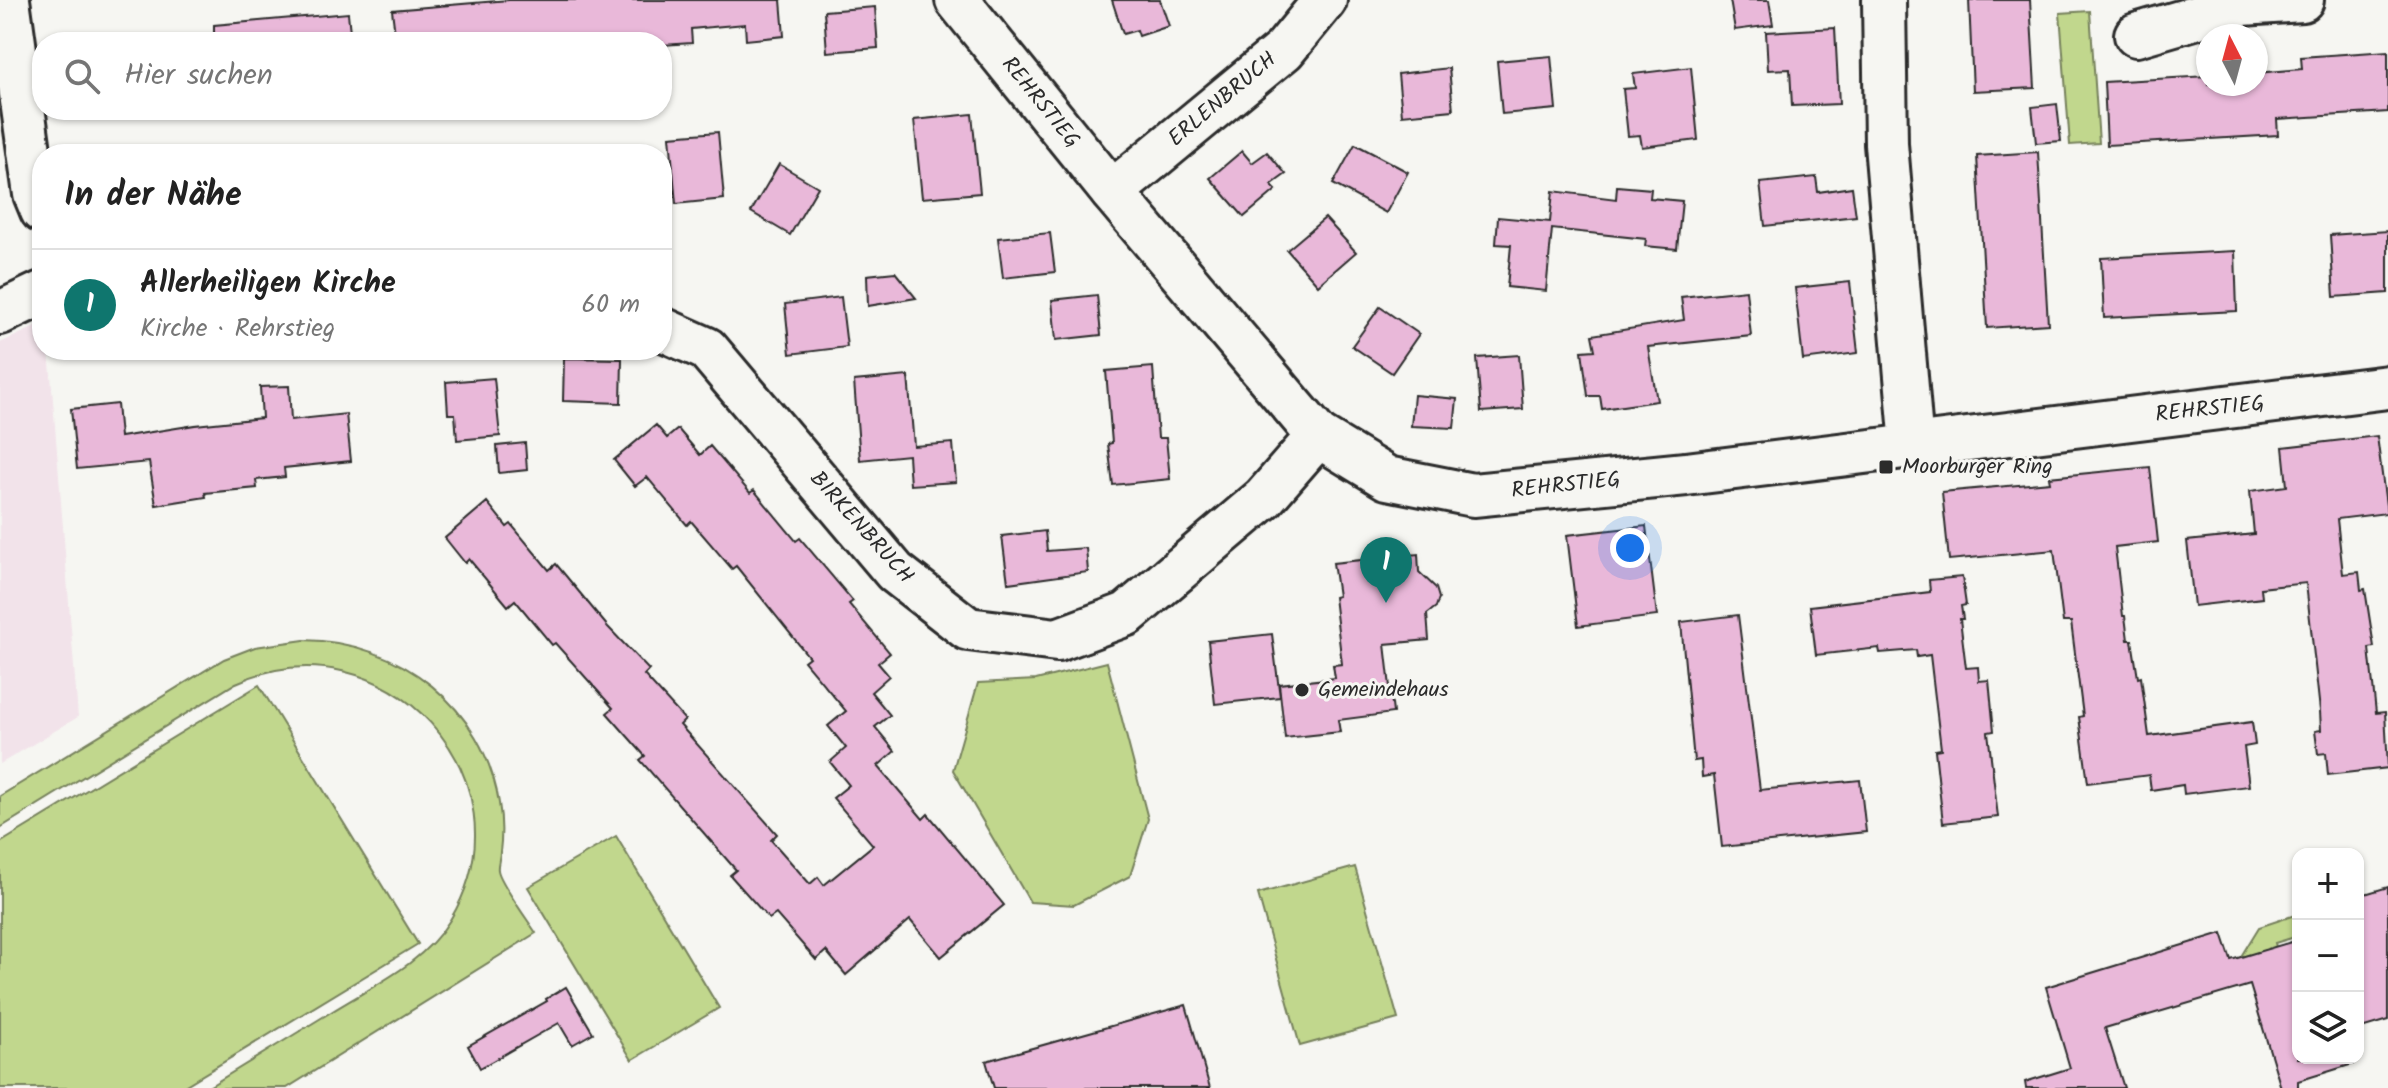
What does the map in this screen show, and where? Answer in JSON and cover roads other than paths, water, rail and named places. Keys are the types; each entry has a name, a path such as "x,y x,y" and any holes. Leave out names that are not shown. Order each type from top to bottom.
{"street":[{"path":"8,0 32,172"},
{"name":"REHRSTIEG","path":"957,0 1112,192 1318,436 1387,478 1473,495 1686,474 2388,387"},
{"name":"ERLENBRUCH","path":"1112,192 1273,60 1325,0"},
{"path":"1884,0 1886,144 1912,446"},
{"path":"2136,35 2242,2 2302,0"},
{"path":"0,313 32,298"},
{"name":"BIRKENBRUCH","path":"672,333 707,349 895,572 968,629 1057,640 1127,614 1264,498 1318,436"}],"place":[{"name":"Moorburger Ring","path":"1886,467"},
{"name":"Allerheiligen Kirche","path":"1386,603"},
{"name":"Gemeindehaus","path":"1302,690"}]}
